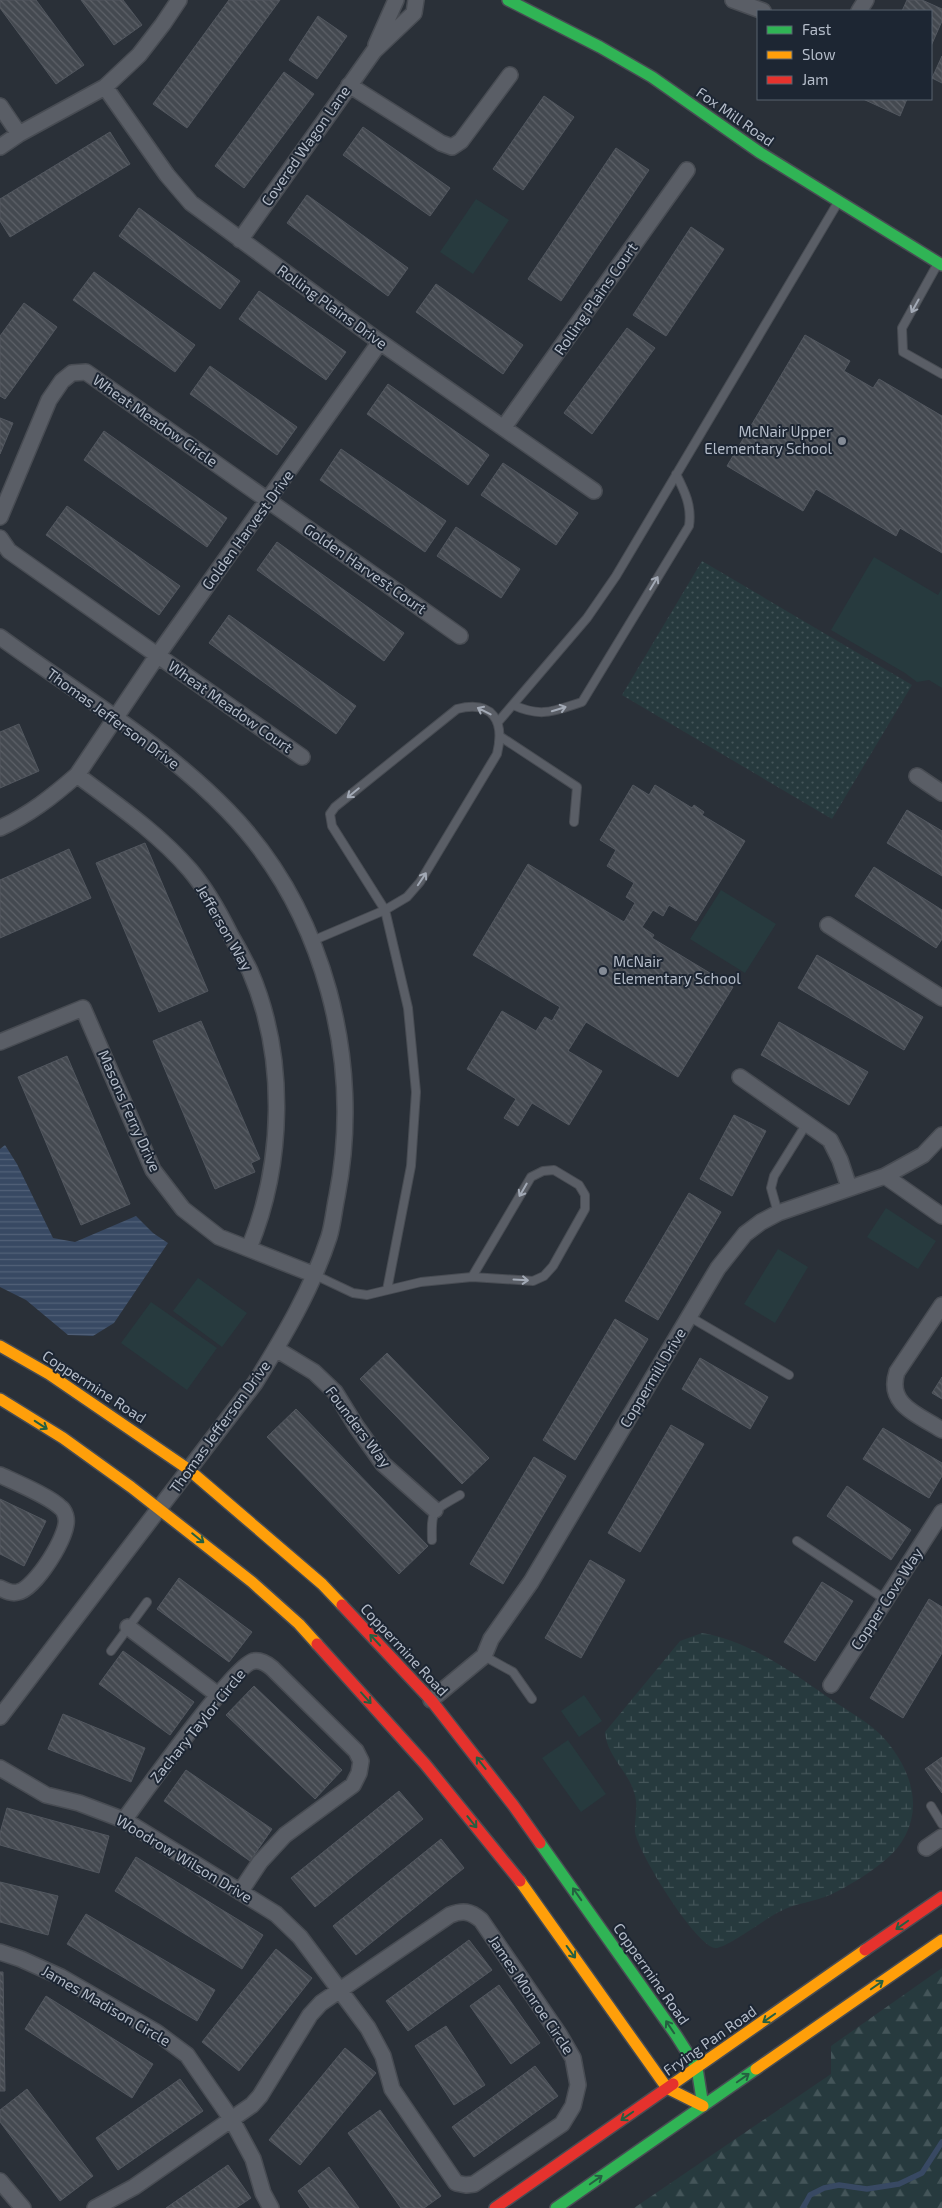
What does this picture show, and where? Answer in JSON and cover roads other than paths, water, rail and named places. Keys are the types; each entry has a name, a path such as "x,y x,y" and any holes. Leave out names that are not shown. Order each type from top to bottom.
{"street":[{"name":"Covered Wagon Lane","path":"374,51 396,0"},
{"name":"Covered Wagon Lane","path":"240,240 374,51 414,13 416,0"},
{"name":"Fox Mill Road","path":"508,0 600,47 652,77 759,152 940,264"},
{"path":"733,0 759,10"},
{"path":"0,147 19,134 105,87 139,55 164,24 174,2"},
{"path":"349,85 441,143 452,147 461,141 510,75"},
{"name":"Rolling Plains Drive","path":"105,87 167,175 191,202 380,342 594,491"},
{"path":"0,106 19,134"},
{"name":"Rolling Plains Court","path":"504,427 687,170"},
{"name":"Golden Harvest Drive","path":"0,828 21,818 59,791 77,775 157,656 269,502 380,342"},
{"name":"Wheat Meadow Circle","path":"0,517 49,400 62,381 72,373 86,372 103,382 269,502"},
{"name":"Golden Harvest Court","path":"269,502 460,636"},
{"path":"0,538 9,552 157,656"},
{"name":"Thomas Jefferson Drive","path":"0,638 69,687 116,717 182,768 230,813 258,847 282,883 312,941 326,982 341,1045 345,1108 338,1193 330,1233 315,1275 276,1349 255,1383 0,1717"},
{"name":"Wheat Meadow Court","path":"157,656 302,757"},
{"name":"Jefferson Way","path":"77,775 160,840 190,871 219,913 250,972 266,1023 276,1085 276,1144 261,1218 249,1248"},
{"path":"916,776 942,793"},
{"path":"828,925 942,998"},
{"name":"Masons Ferry Drive","path":"0,1042 83,1008 153,1170 183,1209 219,1237 315,1275"},
{"path":"740,1077 830,1140 840,1160 849,1188"},
{"name":"Coppermill Drive","path":"431,1700 484,1656 491,1639 531,1582 718,1268 745,1234 761,1222 778,1213 885,1176 923,1155 942,1135"},
{"path":"885,1176 942,1216"},
{"path":"942,1305 897,1372 894,1382 899,1402 942,1430"},
{"name":"Coppermine Road","path":"0,1346 49,1374 188,1469 322,1584 431,1700 514,1805 697,2068 704,2106"},
{"name":"Founders Way","path":"276,1349 314,1372 335,1392 383,1464 435,1510"},
{"path":"0,1399 63,1438 159,1509 252,1582 299,1624 399,1734 516,1877 667,2088 704,2106"},
{"path":"0,1475 52,1502 61,1508 66,1517 66,1528 55,1552 32,1583 20,1592 7,1592 0,1588"},
{"name":"Copper Cove Way","path":"831,1685 942,1512"},
{"path":"128,1627 218,1695"},
{"name":"Zachary Taylor Circle","path":"124,1820 218,1695 243,1666 254,1661 263,1662 272,1668 356,1751 361,1761 359,1773 353,1785 285,1834 260,1862 240,1892"},
{"name":"Woodrow Wilson Drive","path":"0,1768 46,1795 79,1803 124,1820 276,1914 300,1936 341,1990"},
{"path":"926,1848 942,1837"},
{"name":"Frying Pan Road","path":"495,2208 942,1897"},
{"name":"James Monroe Circle","path":"95,2208 134,2187 252,2106 310,2015 321,2003 450,1915 459,1911 472,1912 481,1920 559,2034 573,2058 578,2085 573,2106 562,2124 487,2176 474,2184 456,2183 392,2089 383,2056 368,2028 341,1990"},
{"path":"556,2208 942,1940"},
{"name":"James Madison Circle","path":"0,1952 61,1977 156,2032 187,2055 232,2120 253,2159 263,2193 271,2208"},
{"path":"0,2181 23,2208"}],"lane":[{"path":"498,722 591,611 616,576 838,201"},
{"path":"940,264 902,328 903,352 942,374"},
{"path":"513,704 530,712 550,712 582,702 688,526 690,515 688,496 676,474"},
{"path":"312,941 385,910 407,897 420,882 497,754 501,737 498,722 488,711 472,706 457,709 335,807 330,814 332,826 385,910 408,1008 416,1092 411,1166 387,1290"},
{"path":"501,737 577,787 574,822"},
{"path":"778,1213 771,1188 774,1176 807,1123"},
{"path":"315,1275 353,1293 367,1295 421,1282 472,1277 533,1280 544,1276 554,1266 585,1209 585,1195 579,1185 554,1170 543,1171 531,1177 472,1277"},
{"path":"690,1317 789,1375"},
{"path":"432,1540 431,1520 435,1510 460,1496"},
{"path":"797,1541 886,1600"},
{"path":"111,1650 148,1602"},
{"path":"484,1656 513,1672 532,1699"},
{"path":"931,1806 942,1824"}],"water":[{"path":"5,1145 17,1164 53,1238 75,1242 136,1216 153,1233 168,1243 114,1323 93,1336 68,1335 26,1300 0,1287 0,1149"}],"waterway":[{"path":"803,2208 810,2195 824,2188 839,2185 867,2189 899,2184 922,2173 942,2142"}],"place":[{"name":"McNair Upper Elementary School","path":"842,441"},
{"name":"McNair Elementary School","path":"603,971"}]}
